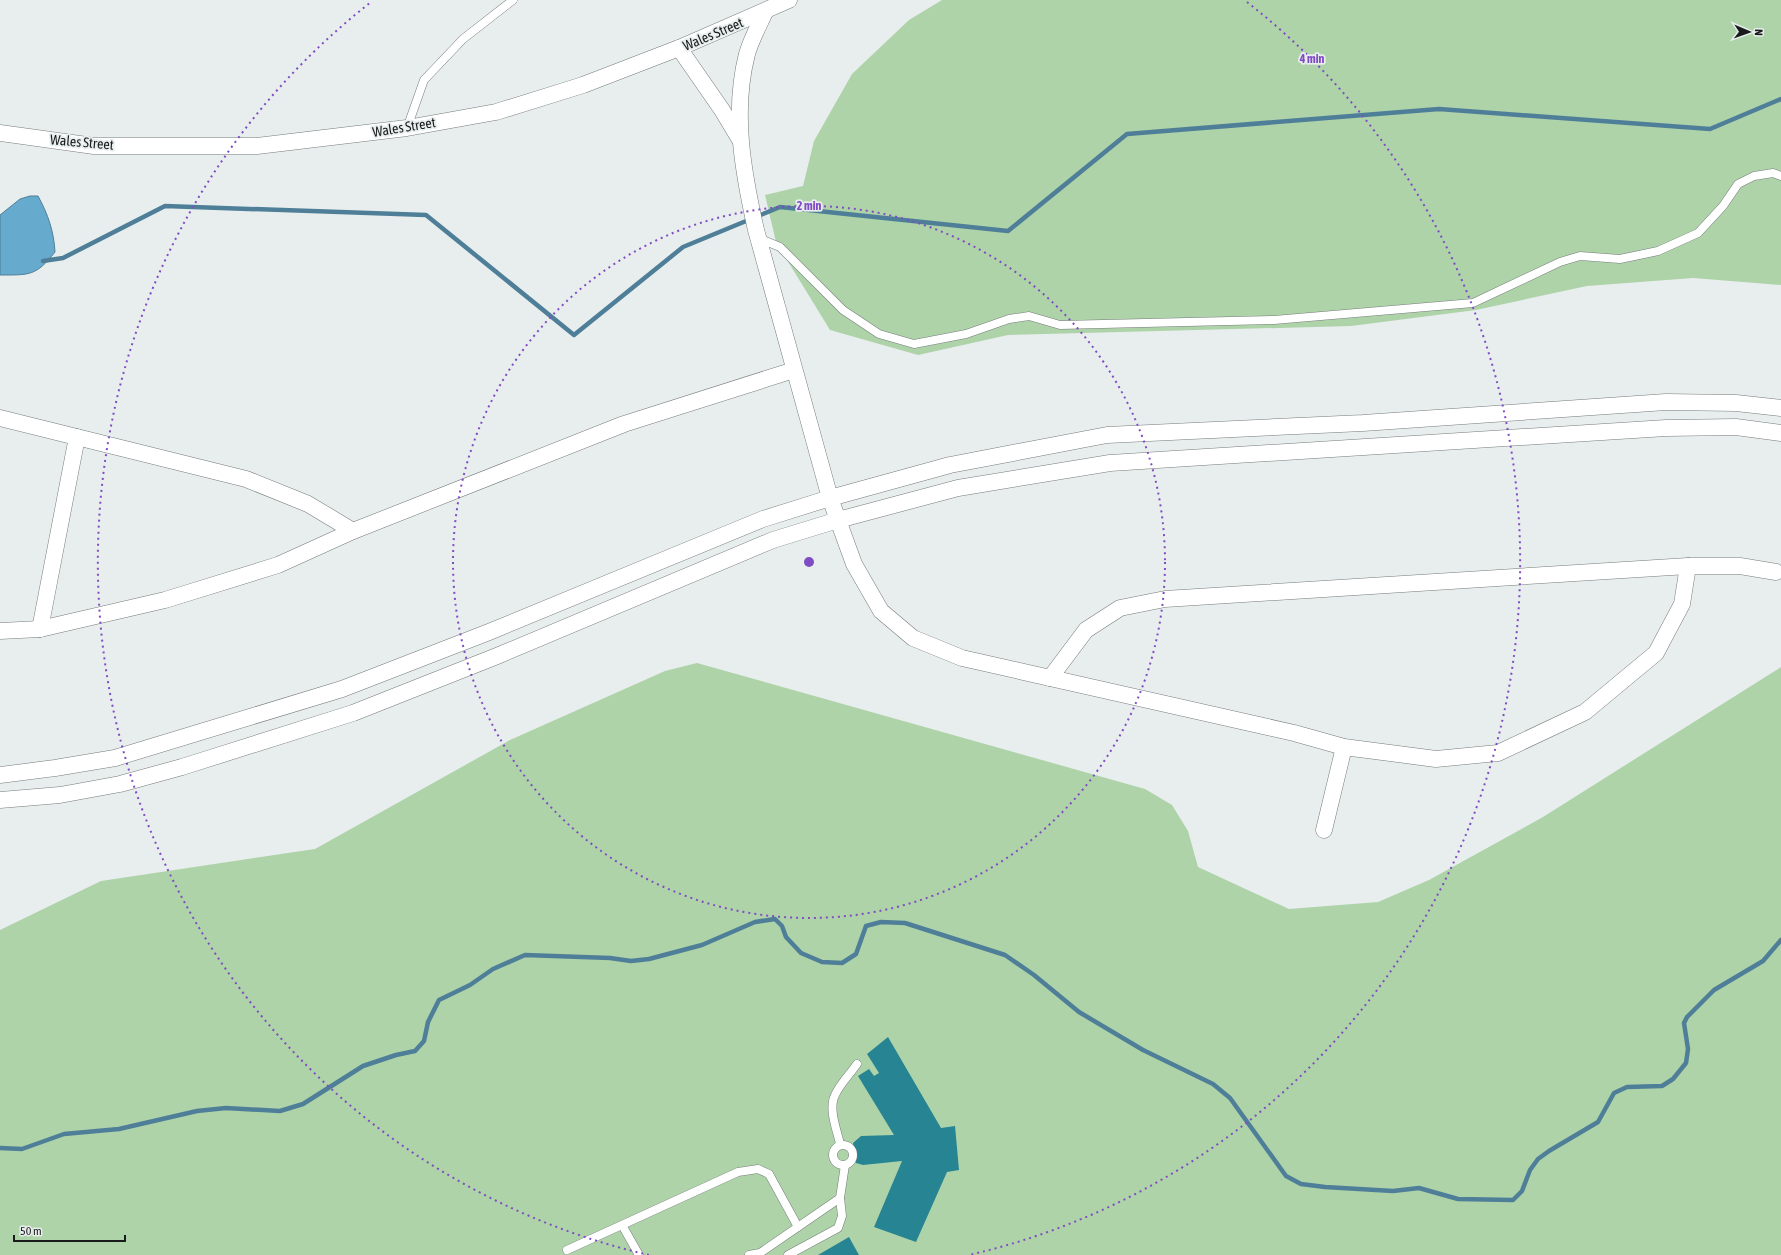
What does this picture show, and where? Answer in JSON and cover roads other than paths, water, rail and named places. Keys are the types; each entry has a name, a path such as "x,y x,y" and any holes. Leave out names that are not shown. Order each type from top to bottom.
{"street":[{"name":"Wales Street","path":"0,133 94,146 257,146 407,128 496,112 583,85 679,48 765,12 789,0"},
{"path":"765,12 748,53 739,97 741,142 749,196 757,234 830,498 854,564 881,611 913,638 962,658 1294,733 1344,747 1436,759 1498,753 1585,712 1656,653 1682,604 1688,566"},
{"path":"679,48 722,110 741,142"},
{"path":"0,631 40,629 166,600 278,565 353,531 624,424 794,370"},
{"path":"0,775 115,758 342,689 490,632 763,519 830,498 950,465 1107,435 1363,422 1666,402 1736,403 1781,408"},
{"path":"0,418 246,479 308,504 353,531"},
{"path":"0,800 60,795 120,784 182,767 352,712 496,656 772,540 838,520 958,488 1110,463 1666,428 1736,427 1781,433"},
{"path":"40,629 77,437"},
{"path":"1050,678 1086,630 1120,608 1165,598 1688,566 1740,566 1776,572"},
{"path":"1324,830 1344,747"}],"lane":[{"path":"407,128 424,80 463,39 513,0"},
{"path":"757,234 780,247 843,310 879,334 914,344 966,334 1009,319 1029,316 1060,324 1274,320 1473,303 1560,262 1580,256 1620,259 1658,251 1698,233 1723,206 1738,184 1754,176 1773,174 1781,176"},
{"path":"840,1144 833,1113 834,1095 857,1064"},
{"path":"840,1144 846,1144 853,1152 853,1158 845,1165 840,1165 835,1162 832,1157 835,1147 840,1144"},
{"path":"788,1255 838,1228 842,1216 840,1198 845,1165"},
{"path":"567,1250 738,1172 758,1169 769,1174 798,1227"},
{"path":"760,1253 840,1198"},
{"path":"622,1225 639,1255"},
{"path":"749,1255 760,1253 771,1255"}],"water":[{"path":"30,196 38,196 45,210 52,230 55,252 43,266 37,270 19,275 0,275 0,215 20,199"}],"waterway":[{"path":"43,261 63,258 165,206 426,215 574,335 683,247 780,207 1008,231 1127,134 1439,109 1710,129 1781,99"},
{"path":"0,1148 22,1149 64,1134 119,1129 197,1111 226,1108 280,1111 303,1104 363,1066 396,1055 415,1051 424,1041 428,1022 439,1000 470,985 493,969 525,955 610,958 631,961 649,959 702,945 755,922 775,919 782,926 786,937 801,953 822,962 842,963 856,954 866,926 881,922 905,923 1005,955 1034,975 1079,1012 1143,1050 1213,1084 1230,1098 1286,1176 1301,1184 1393,1191 1419,1188 1458,1199 1513,1200 1522,1191 1530,1170 1538,1159 1598,1122 1614,1093 1627,1087 1662,1086 1673,1079 1686,1063 1688,1049 1684,1023 1687,1017 1714,990 1763,961 1781,940"}]}
